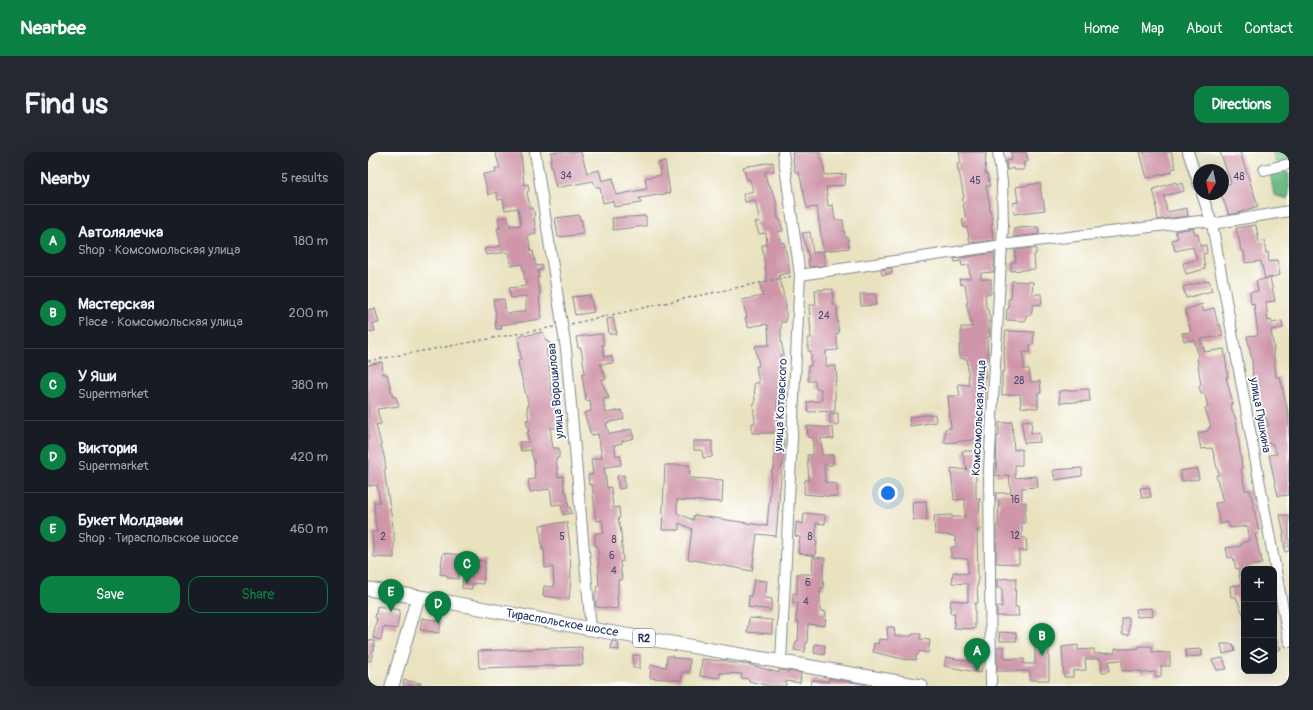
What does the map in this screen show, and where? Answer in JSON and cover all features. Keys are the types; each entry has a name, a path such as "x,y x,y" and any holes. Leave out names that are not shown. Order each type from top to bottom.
{"main road":[{"name":"Тираспольское шоссе","path":"368,589 921,686"},
{"path":"392,686 418,597"}],"street":[{"name":"улица Ворошилова","path":"535,152 566,349 590,629"},
{"name":"улица Котовского","path":"781,661 800,275 783,152"},
{"name":"Комсомольская улица","path":"991,686 989,469 1002,245 1002,182 998,152"},
{"path":"1188,152 1193,167"},
{"path":"1264,170 1289,164"},
{"name":"улица Пушкина","path":"1204,200 1212,224 1289,642"},
{"path":"800,275 1002,245 1200,221 1212,224 1289,211"}],"path":[{"path":"368,361 563,326 800,275"}],"green space":[{"path":"1273,152 1289,152 1289,159 1276,163"},
{"path":"1282,170 1289,174 1289,194 1287,199 1274,195 1270,173"}],"building":[{"path":"495,152 521,152 524,185 528,184 529,191 527,192 530,208 533,208 535,217 536,234 528,235 531,252 533,251 536,266 542,265 542,270 538,271 539,277 537,278 540,294 541,319 501,325 502,329 496,329 496,315 493,300 504,299 506,314 526,311 526,296 511,298 509,288 526,286 522,264 511,266 509,252 486,255 484,249 501,246 497,228 500,228 498,218 508,217 510,226 521,225 518,208 505,210 503,199 498,200 496,192 488,195 483,174 496,173 495,168 500,168"},
{"path":"551,152 581,152 587,173 599,170 602,181 613,178 616,195 647,189 645,178 661,175 658,163 665,161 670,193 639,198 641,203 614,207 613,201 603,203 600,187 596,187 593,181 556,188 550,160 552,160"},
{"path":"792,152 819,152 820,158 822,158 825,175 846,174 845,185 826,187 828,206 833,205 835,220 843,220 845,237 848,237 849,248 823,251 817,207 807,208 799,172 795,172"},
{"path":"959,152 986,152 985,174 987,174 990,186 986,186 993,224 991,224 994,240 970,243 967,227 964,228 962,219 966,218 962,199 964,198 957,163 961,163"},
{"path":"1011,152 1026,152 1028,161 1024,162 1024,170 1014,170 1013,168 1007,170 1006,161 1012,160"},
{"path":"1140,152 1171,152 1176,168 1171,169 1172,172 1147,178"},
{"path":"1220,152 1240,152 1258,206 1229,215 1223,200 1229,200 1229,184 1231,183 1229,177 1229,164 1224,164"},
{"path":"773,162 774,171 765,172 768,186 770,185 776,201 778,219 780,219 783,231 778,232 781,243 784,242 790,273 779,275 786,305 786,322 781,322 781,341 784,355 780,355 784,395 777,395 777,433 752,433 752,423 755,423 753,404 755,404 754,383 759,383 756,366 759,366 755,346 769,345 768,325 748,327 742,300 763,296 760,284 767,282 762,245 767,245 766,233 759,234 755,222 760,222 755,200 745,202 743,194 753,191 750,179 747,180 743,167"},
{"path":"1176,182 1177,185 1182,183 1184,191 1164,196 1167,212 1187,208 1188,216 1158,220 1157,205 1153,189"},
{"path":"1040,183 1045,210 1014,214 1013,203 1018,202 1016,187"},
{"path":"579,215 580,220 582,220 583,234 558,237 555,218"},
{"path":"646,216 646,226 613,230 612,218"},
{"path":"1256,225 1259,242 1264,241 1266,253 1268,252 1269,262 1277,260 1280,275 1265,279 1261,261 1245,263 1244,251 1241,251 1236,228"},
{"path":"1038,227 1039,234 1014,237 1014,228"},
{"path":"1193,228 1195,234 1198,234 1200,246 1206,245 1207,253 1203,254 1205,269 1186,274 1183,263 1197,260 1193,247 1175,251 1172,240 1178,238 1175,231"},
{"path":"810,232 813,253 823,251 825,265 809,267 809,259 802,233"},
{"path":"1036,248 1036,254 1034,255 1035,269 1011,271 1011,262 1016,262 1015,250"},
{"path":"994,253 994,272 981,273 981,279 991,279 991,294 985,294 986,308 987,307 991,322 989,322 990,337 987,337 988,360 984,360 985,378 983,378 985,400 978,400 981,439 945,443 945,429 951,428 948,396 960,396 958,384 969,385 967,359 960,358 959,345 961,345 961,327 972,327 966,303 968,303 965,284 961,285 959,279 970,278 969,265 962,266 961,261 955,262 954,259"},
{"path":"892,268 892,273 882,275 881,270"},
{"path":"1270,278 1275,301 1266,302 1268,321 1271,320 1272,323 1282,321 1283,328 1271,330 1276,377 1280,377 1289,416 1289,495 1278,496 1269,455 1277,454 1272,443 1266,444 1262,426 1269,426 1260,405 1262,405 1258,391 1254,391 1251,380 1253,379 1252,360 1247,336 1258,335 1254,303 1251,304 1250,292 1258,291 1256,281"},
{"path":"1209,280 1212,291 1186,298 1183,287"},
{"path":"1012,281 1033,282 1032,294 1041,294 1042,304 1033,305 1031,315 1026,315 1026,321 1006,320 1007,309 1009,309 1008,299 1011,299"},
{"path":"833,289 833,305 837,305 839,333 836,334 838,350 826,351 826,366 836,366 837,381 835,381 835,411 808,412 807,402 822,401 821,389 816,389 815,381 808,381 808,366 811,366 811,351 808,351 808,338 811,338 809,305 816,305 815,290"},
{"path":"860,294 876,294 876,305 861,306"},
{"path":"590,295 594,312 575,315 572,297"},
{"path":"1202,304 1203,311 1214,308 1218,325 1220,324 1223,336 1200,339 1205,352 1224,349 1228,377 1226,377 1233,404 1230,404 1236,420 1245,490 1250,490 1259,533 1255,534 1262,564 1241,566 1241,585 1238,568 1236,569 1233,557 1228,558 1226,548 1242,546 1241,543 1249,541 1248,526 1230,528 1228,522 1220,524 1215,503 1223,502 1216,475 1219,475 1212,448 1201,449 1198,433 1208,431 1208,428 1211,427 1205,408 1208,408 1205,394 1201,394 1199,386 1201,385 1197,357 1199,357 1194,340 1184,341 1182,333 1191,332 1185,310"},
{"path":"375,308 379,323 373,323 375,331 368,332 368,310"},
{"path":"613,318 617,334 609,334 607,319"},
{"path":"1006,331 1034,332 1033,345 1030,345 1030,352 1023,352 1024,369 1029,369 1031,382 1040,381 1041,393 1038,393 1038,408 1021,407 1020,394 1002,395 1002,372 1005,371 1004,352"},
{"path":"543,332 547,342 549,342 551,350 546,350 552,383 550,383 557,428 550,428 553,448 559,448 559,458 556,458 558,477 563,476 565,493 567,493 569,508 570,507 572,513 563,515 561,504 552,505 550,489 530,492 528,480 535,479 534,459 531,450 521,451 519,442 529,442 527,432 529,432 526,420 529,420 527,406 529,406 519,368 518,360 521,360 518,337"},
{"path":"602,334 604,357 612,356 613,363 600,364 606,379 601,380 609,398 603,399 606,413 622,410 624,419 606,423 609,434 631,429 634,438 614,445 616,456 620,455 621,465 604,467 607,488 611,487 613,508 619,507 620,518 618,519 621,532 623,561 620,562 622,580 618,580 618,609 596,607 595,597 597,586 599,586 599,572 598,546 595,546 595,533 604,533 602,520 596,521 592,484 589,485 588,475 593,475 591,459 602,458 598,434 591,435 584,413 591,411 590,400 586,401 582,374 585,373 581,348 578,348 576,337"},
{"path":"382,362 383,374 387,374 393,397 396,397 399,406 377,409 381,424 376,425 386,469 384,470 394,533 394,558 374,557 372,532 377,532 374,502 380,502 377,485 368,486 368,365"},
{"path":"1089,389 1090,401 1060,403 1059,391"},
{"path":"830,413 838,413 838,425 830,424"},
{"path":"935,414 936,422 910,426 909,417"},
{"path":"1032,420 1031,433 1039,433 1040,442 1024,443 1022,421"},
{"path":"1012,422 1014,450 1022,449 1022,465 1015,465 1015,478 1037,476 1038,487 1022,488 1022,503 1026,502 1026,510 1025,523 1022,523 1022,538 1026,538 1027,551 1019,550 1019,564 996,563 996,526 998,526 999,501 996,501 996,493 1011,493 1009,475 996,476 997,436 999,436 999,423"},
{"path":"807,426 833,428 834,439 821,438 822,455 833,455 833,465 824,465 825,482 837,484 837,497 804,494 805,480 809,480 807,455 813,455 813,438 808,437"},
{"path":"775,439 784,439 783,466 782,465 776,536 757,534 752,571 688,559 692,529 679,523 679,530 662,530 665,465 689,465 690,478 723,480 722,502 677,500 677,513 693,520 694,515 767,526 772,469 774,469"},
{"path":"694,441 712,441 712,457 703,458 702,450 694,450"},
{"path":"962,451 976,451 976,499 980,498 979,513 981,530 977,530 978,603 975,603 975,629 954,628 955,613 950,613 951,600 968,602 968,584 952,583 953,572 968,574 968,559 951,558 951,547 956,547 955,536 935,534 934,516 952,515 952,517 965,517 965,499 954,500 951,468 967,470"},
{"path":"1082,468 1082,476 1055,480 1053,470"},
{"path":"1197,468 1199,479 1182,481 1180,471"},
{"path":"624,475 625,488 619,489 617,476"},
{"path":"1149,487 1151,497 1142,498 1140,488"},
{"path":"926,501 927,520 913,520 912,502"},
{"path":"804,513 825,515 825,524 816,523 817,542 815,556 798,553 800,537 795,536 796,522 803,524"},
{"path":"1280,515 1289,515 1289,551 1285,552 1284,534"},
{"path":"567,522 570,547 571,579 569,599 543,596 544,586 554,587 553,567 545,568 544,549 542,549 540,525"},
{"path":"443,553 461,555 458,579 447,578 447,575 440,574"},
{"path":"813,557 825,558 823,575 824,588 820,588 820,611 826,612 825,626 808,624 805,652 794,650 796,641 798,641 799,622 796,622 798,603 793,603 793,593 797,594 797,574 812,574"},
{"path":"473,560 485,561 483,584 472,583 472,589 462,588 463,576 472,577"},
{"path":"1016,578 1015,607 1018,607 1019,616 997,616 997,607 1002,607 1002,588 997,588 997,579"},
{"path":"754,580 767,581 765,598 772,599 771,610 748,607 749,596 751,596"},
{"path":"1241,585 1241,609 1236,597 1231,597 1230,586"},
{"path":"377,606 400,610 397,629 383,627 381,640 373,638 377,618 375,618"},
{"path":"1152,608 1153,616 1137,617 1136,609"},
{"path":"422,618 441,621 439,633 420,630"},
{"path":"749,618 772,620 772,634 747,632"},
{"path":"1122,618 1129,618 1129,635 1122,634"},
{"path":"887,627 894,627 895,636 912,636 912,634 921,634 920,639 930,640 928,653 919,651 918,655 916,655 916,660 907,660 873,652 874,643 878,644 879,639 888,640"},
{"path":"999,632 1016,633 1017,641 1000,641"},
{"path":"368,640 375,641 371,661 368,661"},
{"path":"612,641 618,642 619,650 611,649"},
{"path":"1277,642 1281,649 1277,650"},
{"path":"815,644 825,645 824,655 814,653"},
{"path":"1221,644 1233,644 1235,651 1223,654"},
{"path":"1078,645 1078,650 1094,649 1094,654 1115,653 1115,649 1134,649 1139,648 1139,646 1152,646 1152,652 1170,653 1170,666 1161,666 1161,676 1155,677 1155,672 1141,673 1141,671 1122,671 1122,660 1109,661 1110,671 1102,672 1101,659 1085,659 1086,670 1073,671 1073,677 1064,677 1062,647"},
{"path":"582,647 583,665 479,668 478,651"},
{"path":"997,647 1004,647 1004,659 1024,659 1024,664 1035,664 1035,647 1049,647 1049,680 1030,680 1030,671 997,671"},
{"path":"1202,649 1202,656 1186,657 1185,650"},
{"path":"975,652 984,654 981,673 944,666 946,657 973,662"},
{"path":"633,655 640,655 640,668 633,668"},
{"path":"667,656 673,656 673,658 690,659 689,672 682,672 681,680 650,678 651,665 666,667"},
{"path":"1223,658 1227,669 1217,670 1212,660"},
{"path":"702,659 721,660 751,665 779,673 779,670 801,673 800,683 786,681 786,686 769,686 749,681 749,679 741,678 742,674 720,673 720,678 700,676"},
{"path":"829,678 867,686 811,686 812,680 828,682"},
{"path":"404,680 420,683 420,686 403,686"}],"place":[{"name":"У Яши","path":"467,584"},
{"name":"Букет Молдавии","path":"391,612"},
{"name":"Виктория","path":"438,624"},
{"name":"Мастерская","path":"1042,656"},
{"name":"Автолялечка","path":"977,671"}]}
